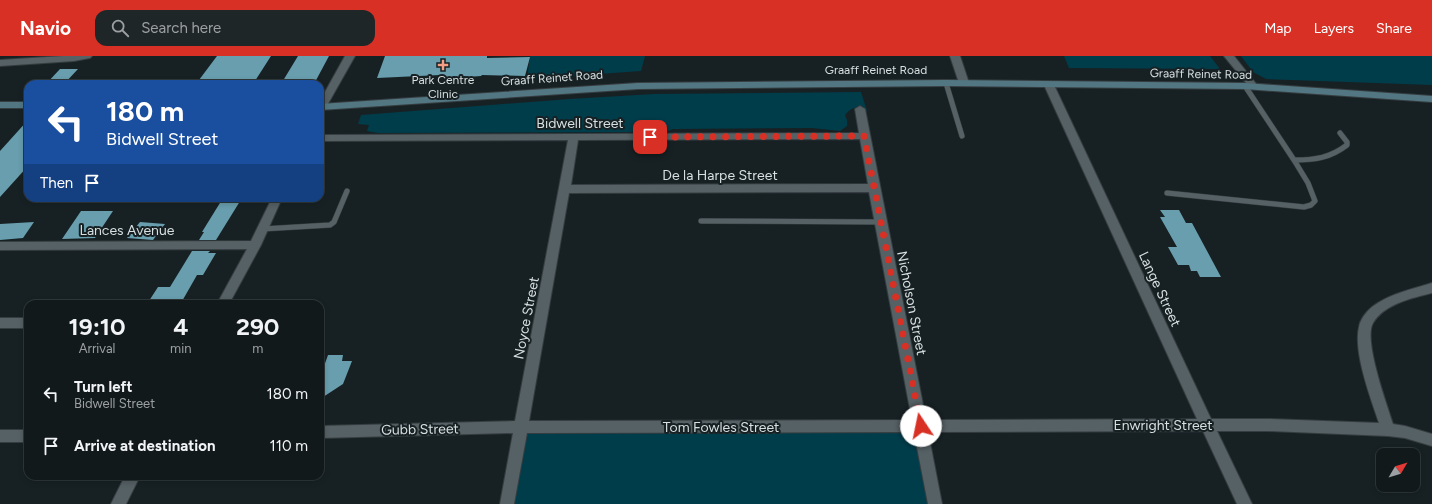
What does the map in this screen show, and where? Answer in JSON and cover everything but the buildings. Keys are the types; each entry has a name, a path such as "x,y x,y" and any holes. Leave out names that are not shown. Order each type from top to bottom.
{"main road":[{"name":"Graaff Reinet Road","path":"324,108 638,86 946,83 1050,86 1249,87 1432,99"},
{"path":"0,105 24,105"}],"street":[{"path":"0,63 87,56"},
{"path":"324,101 350,56"},
{"path":"955,56 964,83"},
{"path":"1229,56 1249,87"},
{"name":"Lange Street","path":"1050,86 1184,377 1245,504"},
{"name":"Nicholson Street","path":"860,109 935,504"},
{"name":"Bidwell Street","path":"324,138 864,136"},
{"name":"Noyce Street","path":"507,504 574,137"},
{"name":"De la Harpe Street","path":"565,189 874,188"},
{"path":"225,300 255,245 275,202"},
{"name":"Lances Avenue","path":"0,246 255,245"},
{"path":"1388,430 1375,392 1363,341 1365,326 1375,312 1392,302 1406,295 1432,288"},
{"path":"0,323 24,323"},
{"name":"Enwright Street","path":"921,426 1269,425 1388,430 1405,432 1432,440"},
{"name":"Tom Fowles Street","path":"520,427 921,426"},
{"name":"Gubb Street","path":"324,432 520,427"},
{"path":"0,436 24,436"},
{"path":"118,504 131,480"}],"lane":[{"path":"946,83 962,136"},
{"path":"1167,193 1304,207 1311,205 1315,201 1308,183 1249,87"},
{"path":"1294,160 1317,160 1333,154 1347,145 1340,133"},
{"path":"262,229 330,225 334,222 348,190"},
{"path":"702,221 881,222"}],"shaded area":[{"path":"530,56 645,56 641,71 527,79"},
{"path":"1064,56 1210,56 1220,69 1069,68"},
{"path":"1241,56 1432,56 1432,85 1266,79 1253,72"},
{"path":"861,92 867,111 860,108 852,108 845,115 847,126 840,131 812,128 673,129 666,132 378,133 367,131 369,125 358,124 361,115 570,99 654,94"},
{"path":"921,426 935,504 507,504 520,427"}],"place":[{"name":"Park Centre Clinic","path":"443,65"}],"route":[{"path":"650,137 864,136 921,426"}]}
